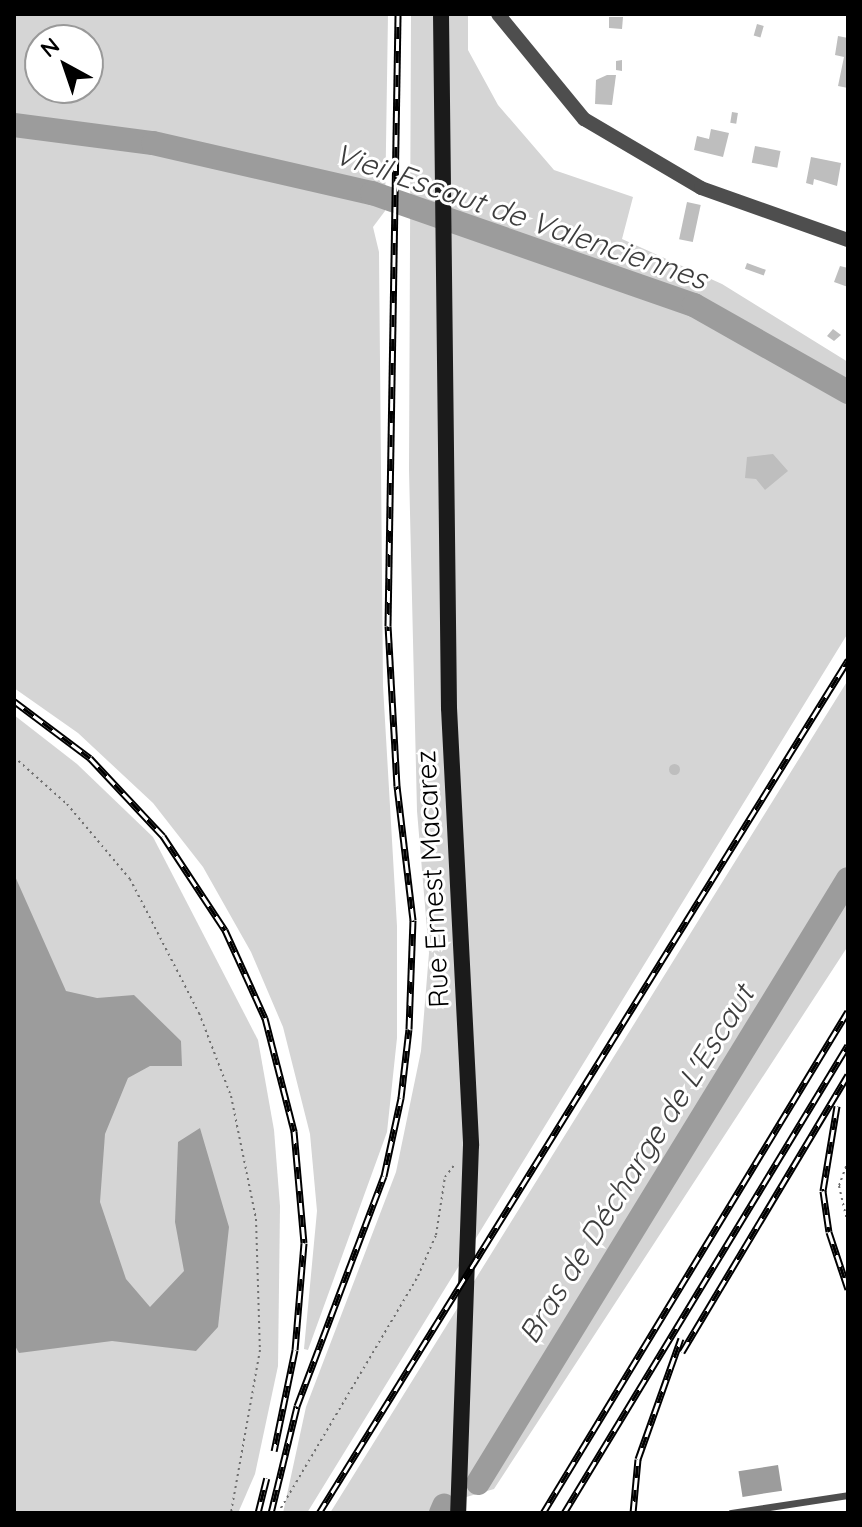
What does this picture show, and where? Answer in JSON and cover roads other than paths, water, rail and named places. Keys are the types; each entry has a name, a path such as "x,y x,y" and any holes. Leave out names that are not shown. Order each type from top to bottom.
{"main road":[{"name":"Rue Ernest Macarez","path":"441,14 449,708 471,1157 458,1513"}],"street":[{"path":"498,14 579,117 701,188 848,240"}],"lane":[{"path":"731,1513 848,1496"}],"waterway":[{"name":"Vieil Escaut de Valenciennes","path":"14,125 153,143 372,193 694,305 848,392"},
{"name":"Bras de Décharge de L'Escaut","path":"478,1483 848,879"},
{"name":"Bras de Décharge de L'Escaut","path":"441,1513 444,1506"}],"railway":[{"path":"271,1513 297,1406 384,1176 401,1098 409,1029 413,920 397,786 388,626 398,14"},
{"path":"319,1513 848,660"},
{"path":"14,701 90,758 163,836 225,930 265,1018 294,1131 304,1243 295,1350 274,1451"},
{"path":"543,1513 848,1011"},
{"path":"564,1513 848,1045"},
{"path":"682,1352 848,1075"},
{"path":"837,1106 823,1191 829,1232 848,1289"},
{"path":"633,1513 638,1459 681,1338"},
{"path":"258,1513 267,1478"}]}
